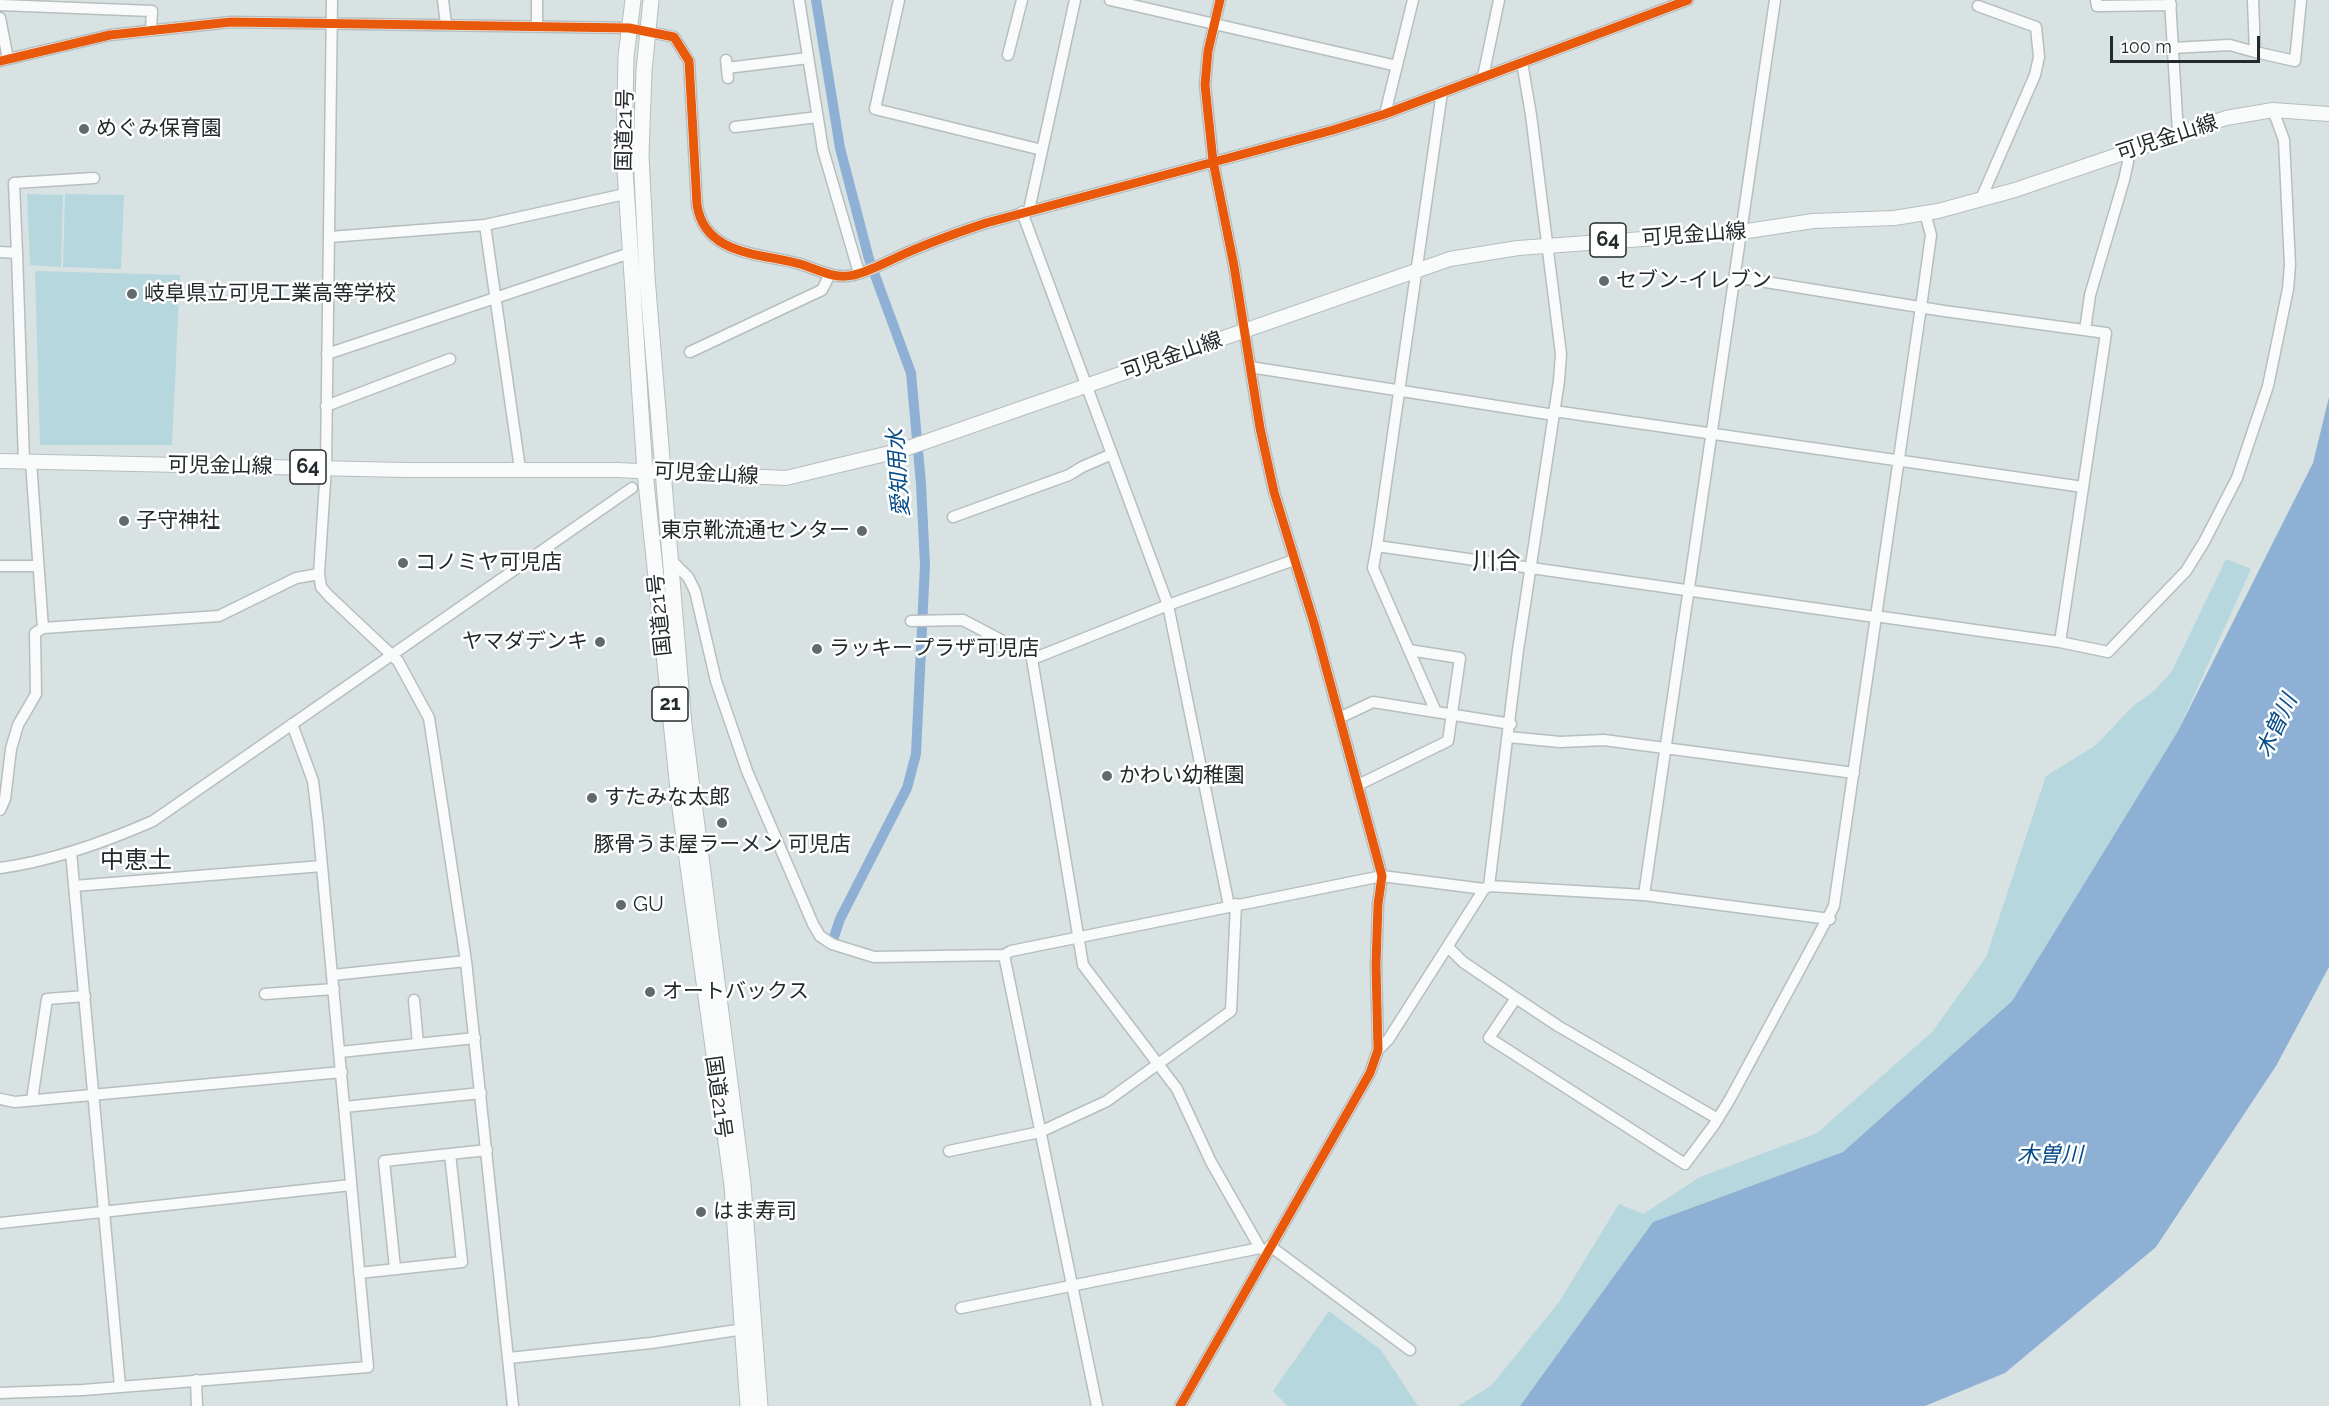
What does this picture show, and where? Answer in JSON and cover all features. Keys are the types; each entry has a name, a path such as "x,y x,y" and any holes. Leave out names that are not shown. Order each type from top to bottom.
{"highway":[{"name":"国道21号","path":"633,0 626,56 625,194 645,472 680,808 732,1185 748,1406"},
{"name":"国道21号","path":"651,0 647,30 640,155 647,277 693,806 743,1184 760,1406"}],"main road":[{"name":"可児金山線","path":"0,461 664,472 786,478 902,450 1416,270 1483,252 1742,232 1813,221 1894,218 1925,213 1980,201 2226,118 2273,110 2329,114"}],"street":[{"path":"332,0 334,23 326,466 319,574 321,587 391,655 418,693 429,718 466,961 513,1406"},
{"path":"443,0 446,24"},
{"path":"537,0 537,25"},
{"path":"799,0 823,150 861,273"},
{"path":"899,0 875,109 1042,150"},
{"path":"1008,55 1022,0"},
{"path":"948,1151 1040,1132 1107,1101 1231,1011 1232,905 1168,605 1025,211 1042,150 1075,0"},
{"path":"1110,0 1214,26 1397,66"},
{"path":"1180,1406 1266,1249 1370,1073 1378,1050 1376,965 1382,876 1314,623 1293,560 1272,482 1213,162 1205,69 1220,0"},
{"path":"1385,114 1413,0"},
{"path":"1483,77 1499,0"},
{"path":"0,18 4,60 110,35 231,22 629,28 674,37 689,61 697,205 699,217 704,226 716,239 735,251 780,259 842,277 861,273 933,241 1025,211 1333,130 1385,114 1688,0"},
{"path":"1644,895 1775,0"},
{"path":"2096,0 2097,6 2171,2 2178,133"},
{"path":"2253,0 2255,52"},
{"path":"2172,48 2230,45 2295,61 2301,0"},
{"path":"0,5 74,4 152,11 151,29"},
{"path":"1978,6 2036,27 2038,57 2035,75 1980,201"},
{"path":"727,69 808,58"},
{"path":"1378,1050 1388,1040 1486,888 1511,724 1518,650 1533,567 1560,354 1522,62"},
{"path":"1436,712 1372,568 1442,92"},
{"path":"1377,546 1533,567 1689,592 2060,642 2108,652 2186,571 2205,542 2238,478 2268,387 2288,289 2289,227 2284,140 2273,110"},
{"path":"735,127 818,117"},
{"path":"2085,330 2090,296 2128,162 2124,152"},
{"path":"43,628 28,462 14,183 94,178"},
{"path":"330,237 485,225 625,194"},
{"path":"1516,998 1490,1038 1685,1164 1718,1119 1830,919 1834,906 1854,773 1875,616 1922,306 1930,235 1925,213"},
{"path":"485,225 520,469"},
{"path":"0,252 17,254"},
{"path":"327,354 630,253"},
{"path":"690,352 822,290 830,274"},
{"path":"1735,277 2106,333 2060,642"},
{"path":"326,406 450,359"},
{"path":"1250,367 1397,391 2083,488"},
{"path":"953,518 1069,476 1082,466 1112,454"},
{"path":"0,868 71,852 153,821 632,488"},
{"path":"671,560 688,577 694,591 716,681 747,771 820,936 832,944 874,957 1004,955 1011,951 1382,876 1486,888 1644,895 1830,919"},
{"path":"1293,560 1168,605 1032,659 1081,937 1083,965 1177,1089 1211,1162 1266,1249 1410,1350"},
{"path":"0,566 37,566"},
{"path":"0,810 5,799 15,733 36,694 35,633 43,628 219,616 296,578 319,574"},
{"path":"911,621 963,620 1035,658"},
{"path":"1358,785 1449,741 1460,658 1409,650"},
{"path":"1340,718 1373,702 1511,724"},
{"path":"0,1393 369,1367 313,782 292,724"},
{"path":"1508,737 1560,742 1604,740 1854,773"},
{"path":"71,852 120,1386"},
{"path":"74,886 322,866"},
{"path":"1448,947 1463,962 1558,1026 1718,1119"},
{"path":"1004,955 1097,1406"},
{"path":"333,975 466,961"},
{"path":"265,994 333,989"},
{"path":"32,1100 47,999 85,996"},
{"path":"414,1000 418,1044"},
{"path":"340,1052 475,1038"},
{"path":"0,1099 15,1102 342,1072"},
{"path":"344,1107 481,1093"},
{"path":"395,1268 384,1161 487,1150"},
{"path":"359,1273 462,1262 450,1154"},
{"path":"0,1223 351,1185"},
{"path":"961,1308 1266,1249"},
{"path":"509,1358 651,1343 744,1329"},
{"path":"196,1380 197,1406"}],"shaded area":[{"path":"27,194 63,195 61,267 30,265"},
{"path":"65,194 124,195 121,269 63,267"},
{"path":"35,271 180,275 172,445 40,445"},
{"path":"2226,559 2251,569 2178,731 2012,1001 1843,1152 1653,1222 1520,1406 1458,1406 1491,1386 1559,1302 1619,1204 1643,1214 1700,1177 1817,1133 1932,1032 1986,957 2046,776 2096,745 2133,706 2155,690 2172,671"},
{"path":"1329,1311 1381,1350 1418,1406 1288,1406 1273,1391"}],"water":[{"name":"木曽川","path":"2329,397 2329,967 2276,1066 2156,1247 2005,1373 1925,1406 1520,1406 1653,1222 1843,1152 2012,1001 2178,731 2313,463"}],"waterway":[{"name":"愛知用水","path":"816,0 840,148 869,259 911,373 921,484 925,565 916,754 907,788 840,919 834,937"}],"cycle path":[{"path":"1180,1406 1370,1073 1378,1050 1376,965 1378,904 1382,876 1314,623 1274,492 1260,428 1234,266 1213,161 1205,85 1208,51 1220,0"},
{"path":"0,61 110,35 231,22 629,28 674,37 689,61 697,205 702,222 711,234 737,249 800,264 833,275 847,276 867,271 924,245 986,223 1385,114 1688,0"}],"place":[{"name":"めぐみ保育園","path":"84,129"},
{"name":"セブン-イレブン","path":"1604,281"},
{"name":"岐阜県立可児工業高等学校","path":"132,294"},
{"name":"子守神社","path":"124,521"},
{"name":"東京靴流通センター","path":"862,531"},
{"name":"コノミヤ可児店","path":"403,563"},
{"name":"ヤマダデンキ","path":"600,642"},
{"name":"ラッキープラザ可児店","path":"817,649"},
{"name":"かわい幼稚園","path":"1107,776"},
{"name":"すたみな太郎","path":"592,798"},
{"name":"豚骨うま屋ラーメン 可児店","path":"722,823"},
{"name":"GU","path":"621,905"},
{"name":"オートバックス","path":"650,992"},
{"name":"はま寿司","path":"701,1212"}],"district":[{"name":"川合","path":"1496,562"},
{"name":"中恵土","path":"136,861"}]}
